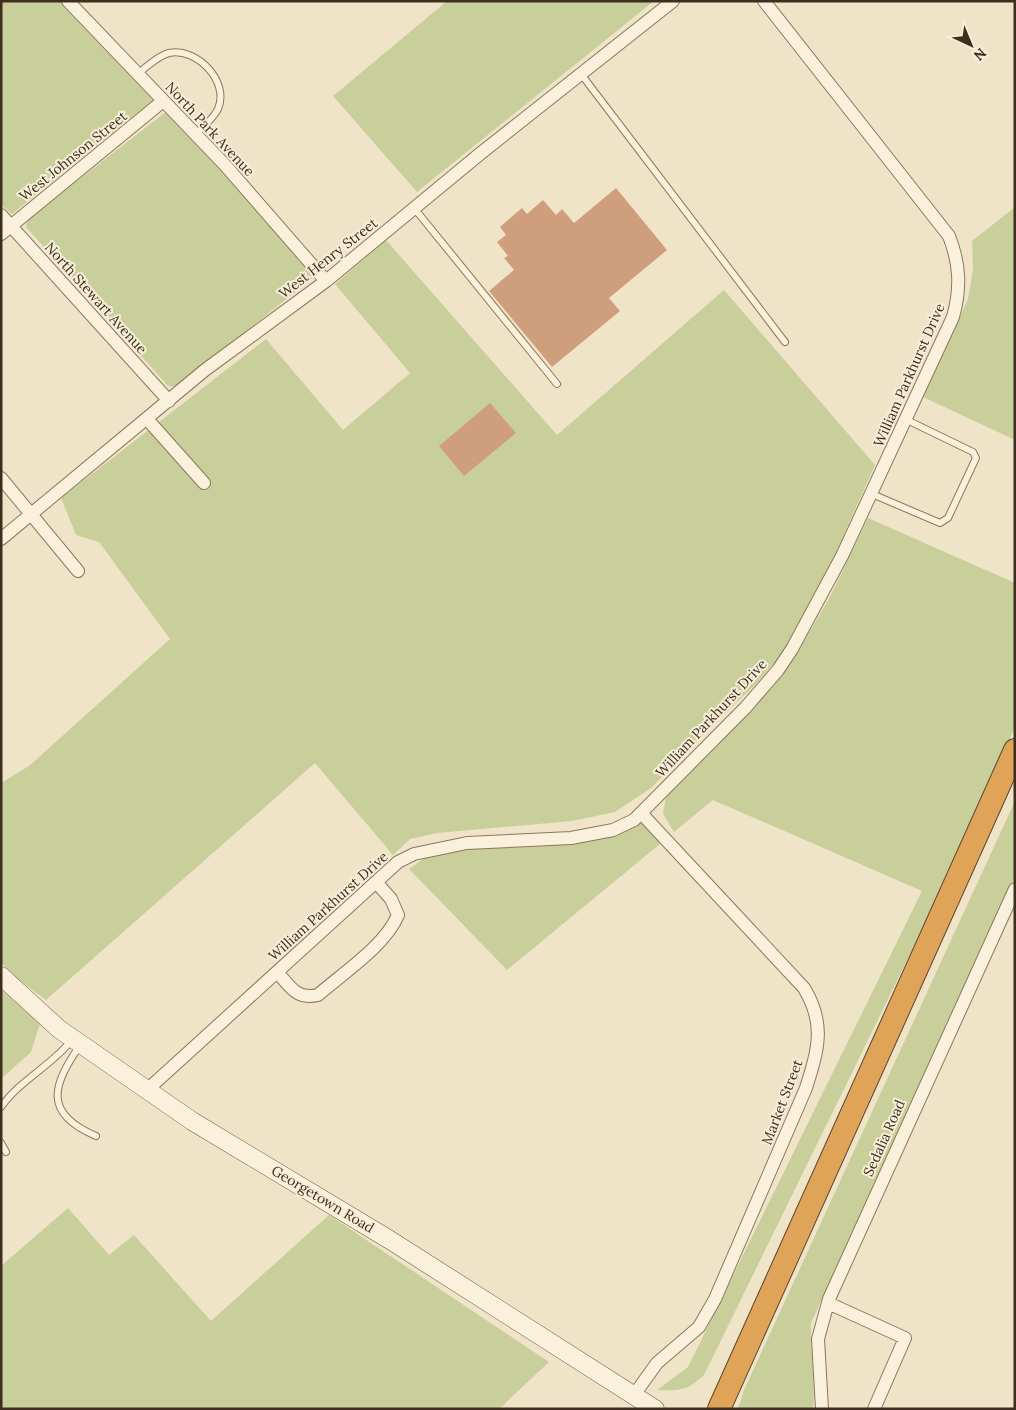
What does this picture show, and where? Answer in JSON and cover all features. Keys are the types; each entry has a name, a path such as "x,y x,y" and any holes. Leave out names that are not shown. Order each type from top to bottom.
{"highway":[{"path":"719,1409 1015,750"}],"street":[{"name":"North Park Avenue","path":"68,1 195,135 326,281"},
{"name":"West Henry Street","path":"1,539 205,370 326,281 414,208 673,1"},
{"name":"William Parkhurst Drive","path":"147,1090 398,862 414,854 467,843 571,838 613,830 641,813 746,707 778,670 808,623 872,494 953,317 957,304 960,276 954,248 949,236 764,1"},
{"name":"West Johnson Street","path":"6,230 163,101"},
{"name":"North Stewart Avenue","path":"1,215 6,230 169,401"},
{"path":"147,419 204,483"},
{"path":"1,478 33,514 78,571"},
{"name":"Market Street","path":"634,1396 657,1363 699,1327 716,1298 806,1088 815,1060 819,1029 813,1003 804,988 641,813"},
{"path":"277,972 298,995 307,998 318,995 377,944 387,933 398,915 391,899 376,882"},
{"name":"Sedalia Road","path":"822,1409 818,1339 828,1303 849,1252 1015,889"},
{"name":"Georgetown Road","path":"1,976 76,1042 192,1121 390,1240 655,1409"},
{"path":"828,1303 905,1338 874,1409"}],"lane":[{"path":"137,74 167,53 182,51 197,58 207,68 216,78 221,93 215,113 195,135"},
{"path":"581,74 785,342"},
{"path":"414,208 557,384"},
{"path":"872,494 940,523 948,518 976,458 973,452 907,420"},
{"path":"1,1107 11,1093 76,1042"},
{"path":"76,1042 57,1087 57,1102 63,1113 77,1125 96,1136"},
{"path":"1,1143 6,1152"}],"green space":[{"path":"1,1 71,1 156,91 153,100 12,214 1,205"},
{"path":"447,1 654,1 417,192 333,96"},
{"path":"167,111 176,111 315,276 177,387 168,386 26,227 28,219"},
{"path":"1015,207 1015,440 923,397 968,299 973,269 972,241"},
{"path":"386,240 557,435 724,290 875,465 817,595 788,647 755,685 651,788 615,812 572,821 437,833 410,839 393,855 315,763 46,1000 11,974 1,962 1,783 29,766 170,639 99,542 76,535 61,498 266,339 343,430 410,373 335,284"},
{"path":"868,518 1015,583 1015,727 938,897 704,1375 683,1389 657,1390 688,1367 922,891 713,800 674,832 663,814 666,796 714,749 766,693 794,659 832,593"},
{"path":"1015,801 1015,876 811,1323 814,1387 813,1409 738,1409 744,1390"},
{"path":"635,819 651,825 666,839 507,970 409,869 427,856 453,846 560,843"},
{"path":"1,990 40,1024 31,1052 1,1079"},
{"path":"68,1208 109,1255 134,1235 211,1321 329,1215 549,1362 499,1409 1,1409 1,1266"}],"building":[{"path":"616,188 667,250 609,298 620,311 552,367 489,291 514,270 504,258 508,256 497,242 506,235 500,227 522,208 527,214 543,200 556,215 562,209 574,223"},
{"path":"490,403 516,433 464,476 439,446"}]}
